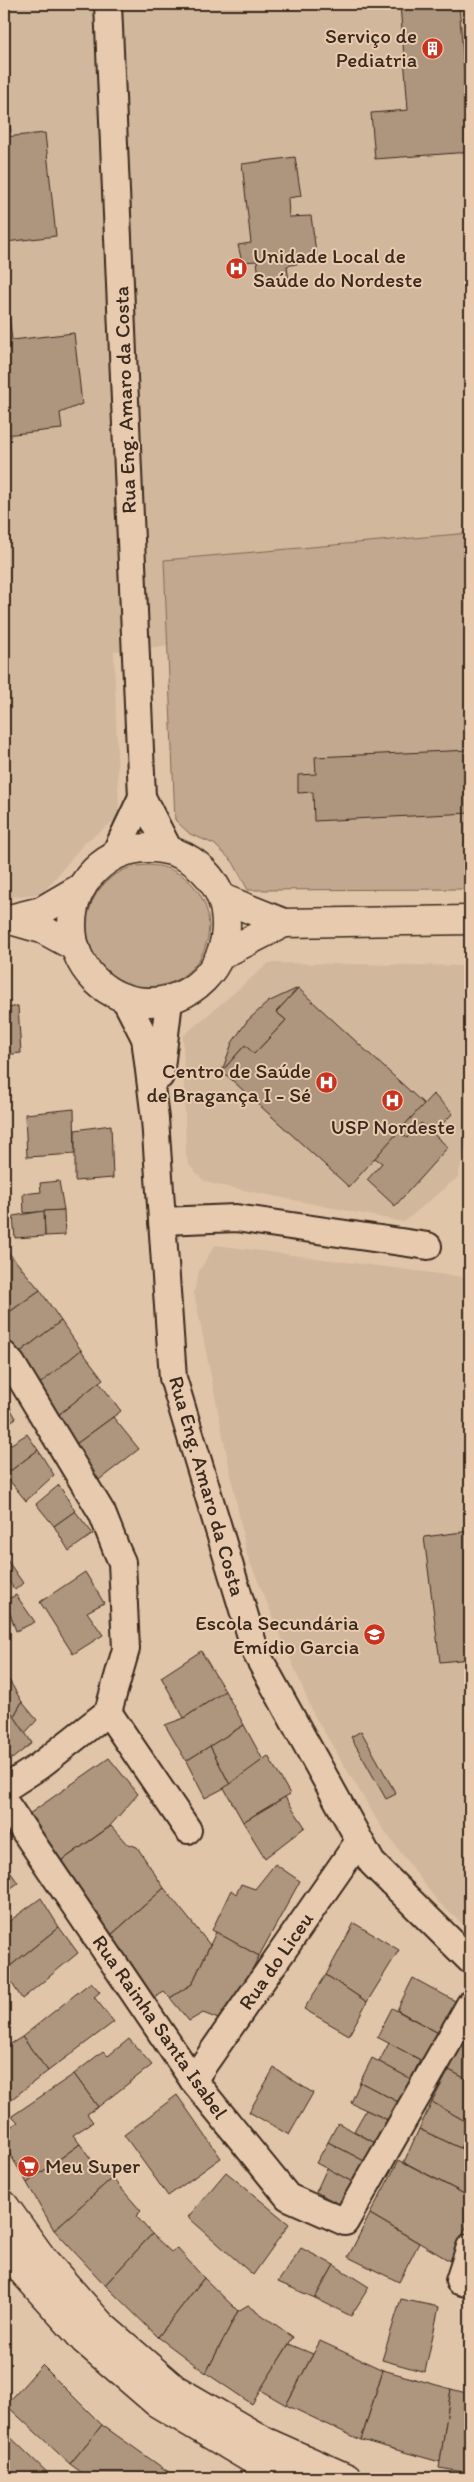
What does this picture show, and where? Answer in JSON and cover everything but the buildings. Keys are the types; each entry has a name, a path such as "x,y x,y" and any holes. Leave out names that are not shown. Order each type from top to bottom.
{"street":[{"name":"Rua Eng. Amaro da Costa","path":"108,4 142,797 170,850"},
{"name":"Rua Eng. Amaro da Costa","path":"114,856 142,797"},
{"path":"150,848 170,850 186,857 201,868 213,882 222,898 226,917 226,936 221,955 209,975 191,991 169,1001 147,1003 125,999 108,991 93,979 82,964 74,948 71,927 74,906 82,887 95,869 114,856 132,850 150,848"},
{"path":"6,919 41,911 82,887"},
{"path":"222,898 284,923 470,920"},
{"path":"6,919 42,929 74,948"},
{"path":"221,955 284,923"},
{"name":"Rua Eng. Amaro da Costa","path":"125,999 146,1038 155,1119 173,1378 256,1653 372,1863 470,1960"},
{"name":"Rua Eng. Amaro da Costa","path":"155,1119 169,1001"},
{"path":"162,1221 236,1218 428,1246"},
{"path":"4,1355 12,1364 102,1513 122,1562 126,1649 108,1712 38,1766 4,1789"},
{"path":"108,1712 188,1830"},
{"name":"Rua Rainha Santa Isabel","path":"4,1801 193,2080 288,2197 345,2222 470,2004"},
{"name":"Rua do Liceu","path":"193,2080 359,1841"},
{"path":"4,2205 43,2259 101,2325 175,2389 266,2442 347,2478"},
{"path":"4,2243 25,2274 84,2340 158,2403 248,2457 292,2478"},
{"path":"470,2247 459,2281 470,2284"}],"shaded area":[{"name":"Unidade Local de Saúde do Nordeste","path":"4,4 470,4 470,533 164,560 167,646 114,651 119,818 85,842 43,893 4,898"},
{"path":"470,533 470,889 248,890 233,862 214,844 190,834 175,820 164,560"},
{"path":"148,865 160,866 171,870 182,875 191,883 199,892 204,903 208,914 208,938 204,949 199,960 191,969 182,977 171,982 160,986 148,987 136,986 125,982 114,977 105,969 97,960 92,949 88,938 87,926 88,914 92,903 97,892 105,883 114,875 125,870 136,866"},
{"name":"Centro de Saúde de Bragança I - Sé","path":"269,963 470,966 470,1129 458,1177 404,1222 213,1184 203,1180 189,1165 186,1156 183,1036"},
{"name":"Escola Secundária Emídio Garcia","path":"215,1245 470,1278 470,1931 438,1902 380,1825 314,1715 247,1555 194,1292 199,1271"}],"place":[{"name":"Serviço de Pediatria","path":"433,48"},
{"name":"Unidade Local de Saúde do Nordeste","path":"237,268"},
{"name":"Centro de Saúde de Bragança I - Sé","path":"327,1083"},
{"name":"USP Nordeste","path":"393,1100"},
{"name":"Escola Secundária Emídio Garcia","path":"375,1635"},
{"name":"Meu Super","path":"29,2166"}]}
